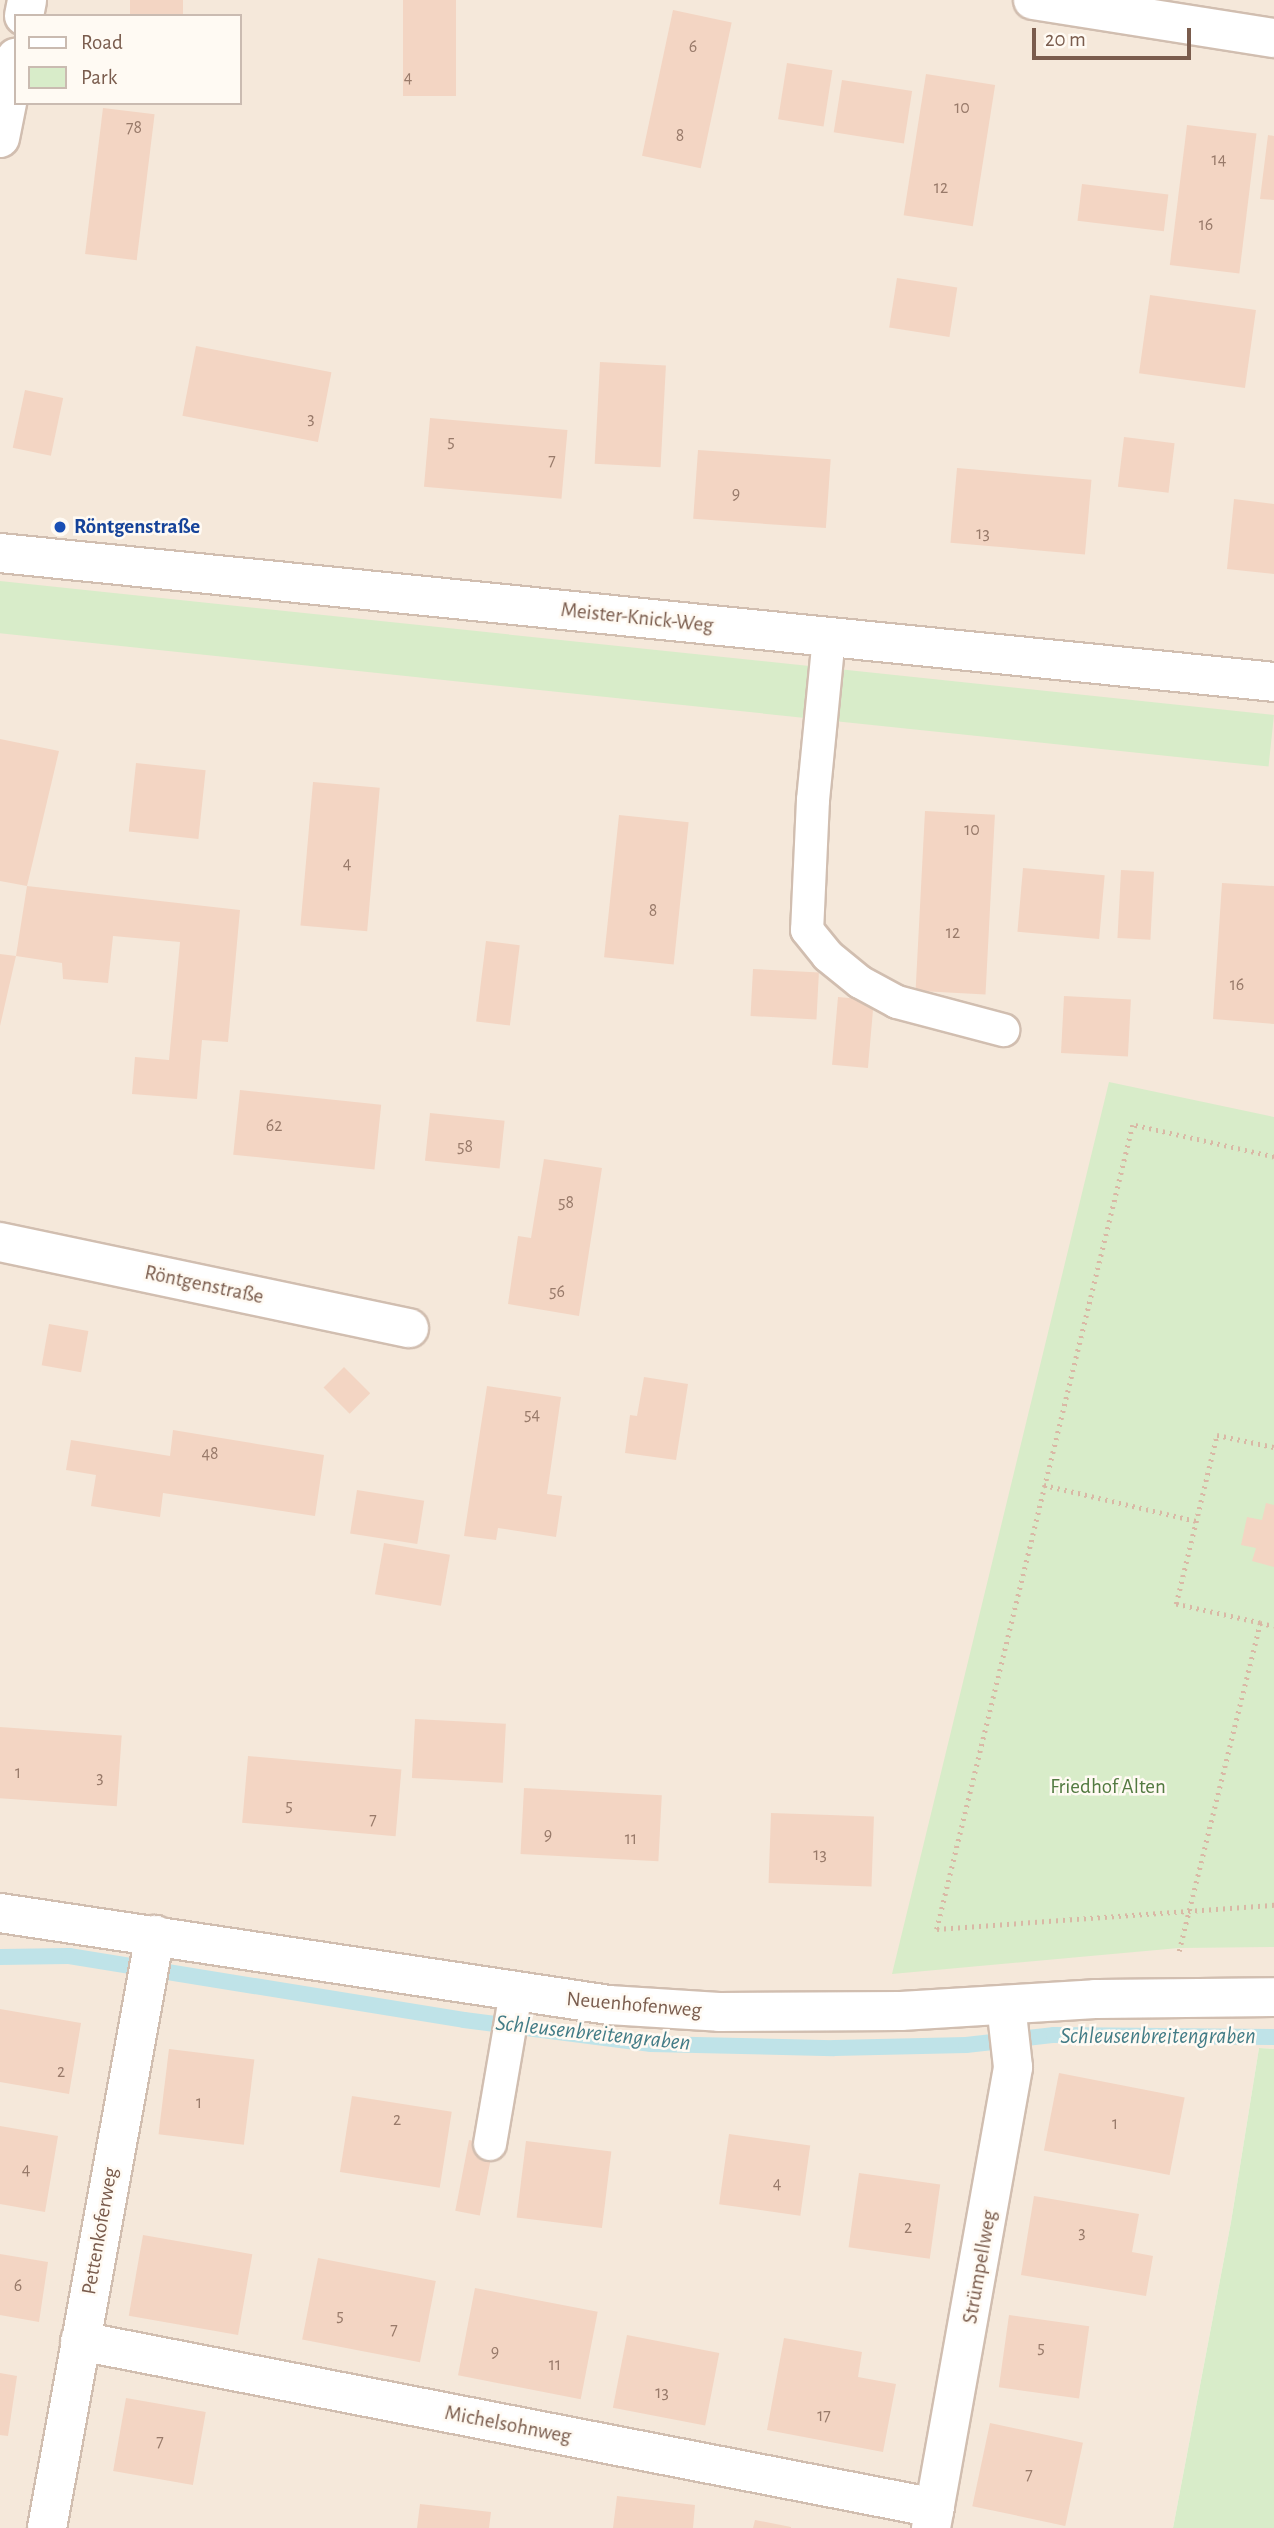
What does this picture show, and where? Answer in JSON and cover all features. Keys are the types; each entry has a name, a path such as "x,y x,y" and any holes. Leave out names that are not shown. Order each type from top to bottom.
{"street":[{"path":"1033,0 1274,38"},
{"path":"0,138 14,68"},
{"name":"Meister-Knick-Weg","path":"0,553 1274,681"},
{"name":"Röntgenstraße","path":"0,1242 409,1328"},
{"name":"Neuenhofenweg","path":"0,1913 152,1954 514,2000 719,2012 888,2012 1169,1996 1274,1997"},
{"name":"Pettenkoferweg","path":"47,2528 152,1954"},
{"name":"Strümpellweg","path":"933,2518 1013,2067 1006,2005"},
{"name":"Michelsohnweg","path":"80,2341 933,2518"}],"lane":[{"path":"829,637 813,800 807,930 828,956 860,982 897,1002 1003,1030"},
{"path":"490,2144 514,2000"}],"path":[{"path":"1274,1157 1133,1125 937,1929 1191,1908 1274,1905"},
{"path":"1274,1447 1217,1435 1177,1604 1274,1626"},
{"path":"1044,1485 1196,1521"},
{"path":"1169,1996 1260,1623"}],"shaded area":[{"path":"0,0 1274,0 1274,2049 1259,2048 1231,2222 1173,2528 0,2528"}],"green space":[{"path":"0,581 1274,715 1269,767 0,633"},
{"name":"Friedhof Alten","path":"1109,1082 1274,1117 1274,1947 1179,1948 892,1974"},
{"path":"1259,2048 1274,2049 1274,2528 1173,2528 1231,2222"}],"building":[{"path":"130,0 183,0 183,14 130,14"},
{"path":"403,0 456,0 456,96 403,96"},
{"path":"673,10 732,22 701,168 642,156"},
{"path":"787,63 832,70 824,126 778,119"},
{"path":"926,74 995,85 973,226 904,215"},
{"path":"842,80 912,91 904,143 834,132"},
{"path":"103,108 155,114 137,260 85,254"},
{"path":"1187,125 1256,134 1239,273 1170,265"},
{"path":"1268,135 1274,136 1274,200 1260,199"},
{"path":"1082,184 1168,195 1164,231 1077,221"},
{"path":"897,278 957,288 949,337 889,327"},
{"path":"1150,295 1256,310 1245,388 1139,373"},
{"path":"196,346 331,372 318,442 182,416"},
{"path":"600,362 666,365 661,467 595,464"},
{"path":"25,390 63,398 51,456 13,448"},
{"path":"430,418 567,430 561,499 424,487"},
{"path":"1124,437 1175,443 1169,493 1118,487"},
{"path":"698,450 831,459 826,528 693,519"},
{"path":"957,468 1091,480 1085,554 950,543"},
{"path":"1234,499 1274,504 1274,574 1227,569"},
{"path":"0,739 59,751 27,886 0,881"},
{"path":"136,763 206,770 198,839 129,832"},
{"path":"313,782 380,788 367,931 300,925"},
{"path":"925,811 995,815 985,994 916,991"},
{"path":"619,815 689,822 674,965 604,957"},
{"path":"1023,868 1105,875 1099,939 1017,932"},
{"path":"1121,870 1154,872 1150,940 1117,938"},
{"path":"1222,883 1274,886 1274,1024 1213,1019"},
{"path":"27,886 240,910 228,1042 202,1040 197,1099 132,1094 135,1057 169,1060 180,942 113,936 108,983 63,979 62,963 16,956"},
{"path":"486,941 520,945 510,1026 476,1021"},
{"path":"0,954 16,956 0,1026"},
{"path":"753,969 819,972 816,1019 751,1016"},
{"path":"1064,996 1131,1000 1128,1056 1061,1053"},
{"path":"838,997 874,1000 868,1068 832,1065"},
{"path":"240,1090 381,1105 374,1169 233,1155"},
{"path":"430,1113 505,1121 500,1169 425,1161"},
{"path":"544,1159 602,1168 579,1316 508,1304 518,1236 531,1238"},
{"path":"49,1324 88,1331 81,1372 42,1365"},
{"path":"344,1367 370,1393 350,1414 323,1388"},
{"path":"644,1377 688,1384 676,1460 625,1453 630,1415 637,1416"},
{"path":"487,1386 561,1397 547,1494 562,1496 556,1537 498,1528 496,1540 464,1536"},
{"path":"173,1430 324,1455 315,1516 163,1493 160,1517 91,1506 96,1475 66,1470 71,1440 170,1456"},
{"path":"357,1490 424,1501 417,1544 350,1533"},
{"path":"1266,1503 1274,1505 1274,1567 1252,1561 1256,1548 1241,1545 1247,1517 1262,1520"},
{"path":"384,1543 450,1555 441,1606 375,1594"},
{"path":"415,1719 506,1724 503,1783 412,1778"},
{"path":"0,1727 122,1736 117,1806 0,1798"},
{"path":"248,1756 401,1769 396,1836 242,1823"},
{"path":"524,1788 662,1795 658,1861 521,1854"},
{"path":"771,1813 874,1817 871,1887 769,1883"},
{"path":"0,2009 81,2023 69,2094 0,2082"},
{"path":"169,2049 254,2059 244,2145 159,2134"},
{"path":"1059,2073 1185,2097 1170,2175 1044,2151"},
{"path":"352,2096 452,2112 440,2188 340,2172"},
{"path":"0,2126 58,2136 45,2212 0,2204"},
{"path":"729,2134 810,2145 800,2216 719,2204"},
{"path":"469,2140 494,2145 480,2215 455,2211"},
{"path":"526,2141 611,2151 602,2228 517,2217"},
{"path":"859,2173 940,2184 930,2259 849,2247"},
{"path":"1034,2196 1139,2214 1132,2252 1153,2256 1146,2296 1021,2275"},
{"path":"143,2235 252,2254 238,2335 129,2316"},
{"path":"0,2254 48,2262 39,2322 0,2315"},
{"path":"318,2258 436,2281 420,2362 302,2339"},
{"path":"475,2288 598,2312 581,2399 458,2375"},
{"path":"1009,2315 1089,2326 1079,2399 999,2387"},
{"path":"627,2335 719,2353 705,2426 613,2408"},
{"path":"784,2338 862,2352 858,2377 896,2384 883,2452 767,2430"},
{"path":"0,2373 17,2376 8,2436 0,2435"},
{"path":"126,2398 206,2412 193,2485 113,2471"},
{"path":"990,2423 1083,2443 1065,2526 972,2506"},
{"path":"617,2496 695,2505 693,2528 613,2528"},
{"path":"420,2504 491,2512 489,2528 417,2528"},
{"path":"755,2520 791,2527 791,2528 753,2528"}],"waterway":[{"name":"Schleusenbreitengraben","path":"0,1957 69,1956 464,2020 651,2044 834,2048 966,2045 1054,2035 1274,2037"}],"place":[{"name":"Röntgenstraße","path":"60,527"}]}
